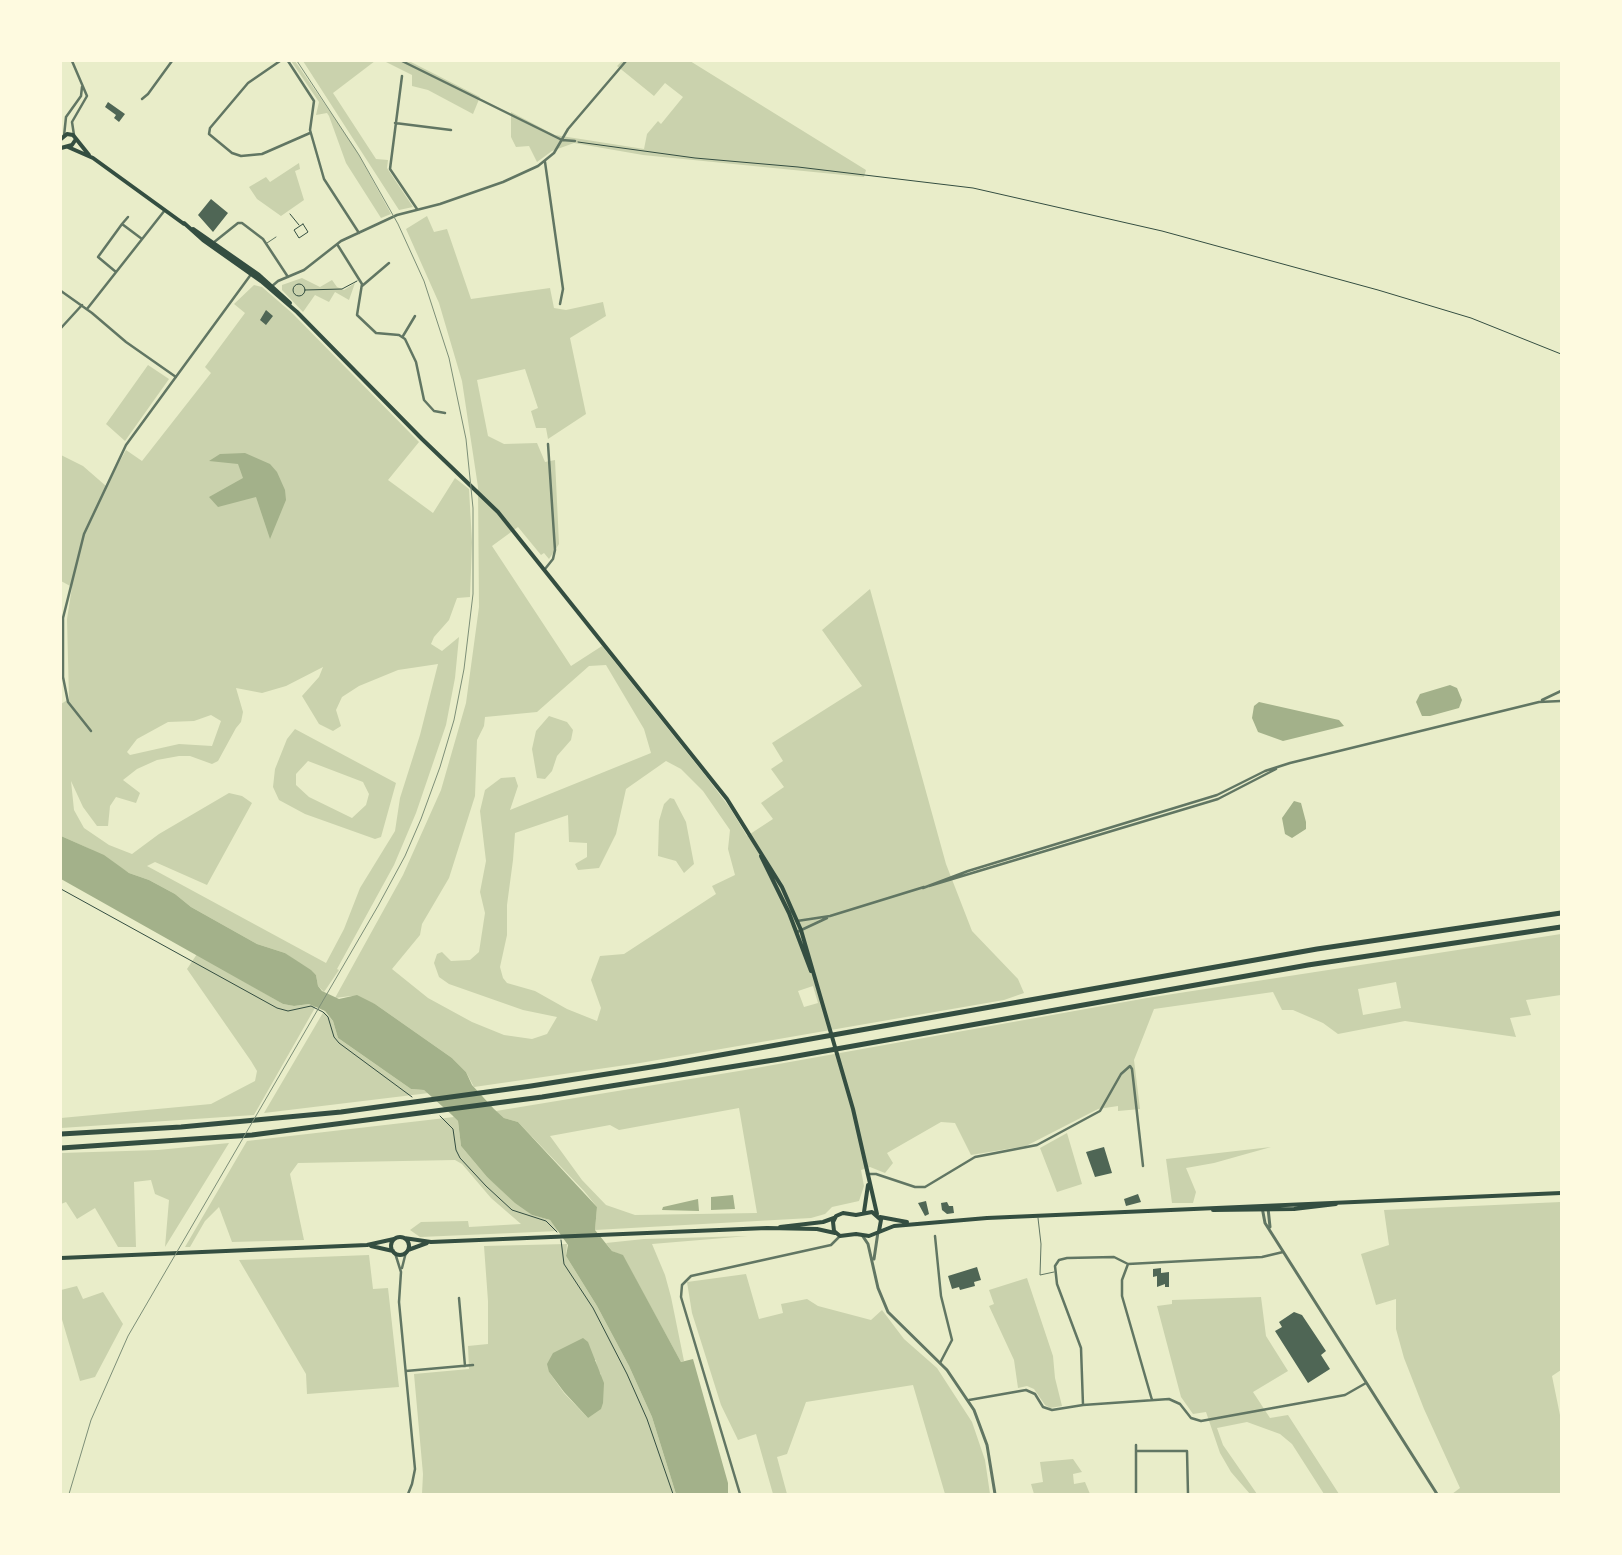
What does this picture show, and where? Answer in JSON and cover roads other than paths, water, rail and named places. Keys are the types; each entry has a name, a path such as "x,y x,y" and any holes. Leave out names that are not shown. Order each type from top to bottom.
{"highway":[{"path":"61,1134 259,1120 389,1106 531,1086 846,1033 1297,952 1561,912"},
{"path":"61,1148 239,1136 399,1117 542,1096 820,1052 1299,966 1561,927"}],"main road":[{"path":"62,138 69,134 93,158"},
{"path":"61,148 73,145 75,138"},
{"path":"68,147 93,158 184,223 252,272 297,312 426,444 498,512 723,794 782,887 799,931 852,1103 881,1224 879,1232"},
{"path":"864,1213 868,1198 868,1176"},
{"path":"768,1228 817,1229 840,1236 871,1236 890,1226 914,1223 1262,1205 1561,1193"},
{"path":"1196,1209 1268,1210 1350,1202"},
{"path":"61,1258 367,1245 394,1240 399,1237 431,1242 556,1235 611,1235 768,1228 823,1222 843,1213 856,1215 870,1212 891,1221 914,1223"},
{"path":"835,1217 832,1224 835,1233"},
{"path":"404,1238 408,1243 407,1251"},
{"path":"394,1240 391,1244 394,1252"},
{"path":"367,1245 401,1254 431,1242"}],"street":[{"path":"72,61 87,98 72,122 75,138"},
{"path":"142,99 148,94 172,61"},
{"path":"280,61 248,83 210,128 209,134 232,153 241,156 260,155 310,133"},
{"path":"288,61 314,100 310,133 324,179 360,233"},
{"path":"402,61 562,140 575,141"},
{"path":"271,287 294,275 337,244 397,215 503,182 545,161 556,150 588,104 626,61"},
{"path":"402,76 390,169 417,210"},
{"path":"62,138 66,117 82,94 82,85"},
{"path":"396,123 451,130"},
{"path":"545,161 563,289 560,304"},
{"path":"87,309 165,210"},
{"path":"116,272 98,257 128,217"},
{"path":"212,245 240,223 261,237 288,277"},
{"path":"122,224 142,239"},
{"path":"337,244 362,286 356,309 358,317 376,333 403,336"},
{"path":"362,286 383,271 389,263"},
{"path":"91,731 68,702 64,691 62,625 71,577 85,530 121,452 252,272"},
{"path":"61,290 123,339 176,377"},
{"path":"61,328 82,305"},
{"path":"403,336 415,316"},
{"path":"403,336 416,362 424,400 434,411 445,413"},
{"path":"545,569 552,559 555,550 548,444"},
{"path":"1539,702 1561,691"},
{"path":"795,921 830,916 969,876 1222,798 1282,766 1539,702 1561,701"},
{"path":"799,931 830,916"},
{"path":"868,1176 876,1174 915,1187 925,1188 976,1157 1033,1146 1100,1112 1121,1074 1130,1066 1143,1166"},
{"path":"1262,1205 1264,1220 1270,1230 1437,1494"},
{"path":"1268,1205 1270,1230"},
{"path":"874,1264 879,1232"},
{"path":"861,1235 868,1242 879,1292 888,1312 940,1363 969,1400 985,1438 996,1494"},
{"path":"740,1494 683,1306 680,1294 682,1285 692,1276 831,1245 840,1236"},
{"path":"935,1236 941,1296 952,1340 940,1363"},
{"path":"407,1251 401,1272 399,1302 415,1469 408,1494"},
{"path":"1083,1405 1081,1348 1054,1272 1057,1262 1067,1258 1114,1257 1128,1264 1258,1257 1284,1251"},
{"path":"394,1252 401,1272"},
{"path":"1128,1264 1122,1280 1122,1296 1152,1400"},
{"path":"460,1298 466,1366"},
{"path":"406,1371 473,1365"},
{"path":"969,1400 1026,1390 1033,1392 1043,1407 1049,1410 1083,1405 1152,1400 1175,1401 1191,1418 1204,1421 1346,1395 1367,1382"},
{"path":"1136,1445 1136,1494"},
{"path":"1136,1451 1188,1450 1188,1494"}],"lane":[{"path":"266,244 276,237"},
{"path":"1037,1216 1040,1243 1040,1275 1054,1272"}],"railway":[{"path":"69,1494 91,1420 128,1336 378,906 405,856 440,767 454,720 464,669 473,594 473,508 466,439 449,358 424,281 398,224 359,155 297,61"}]}
